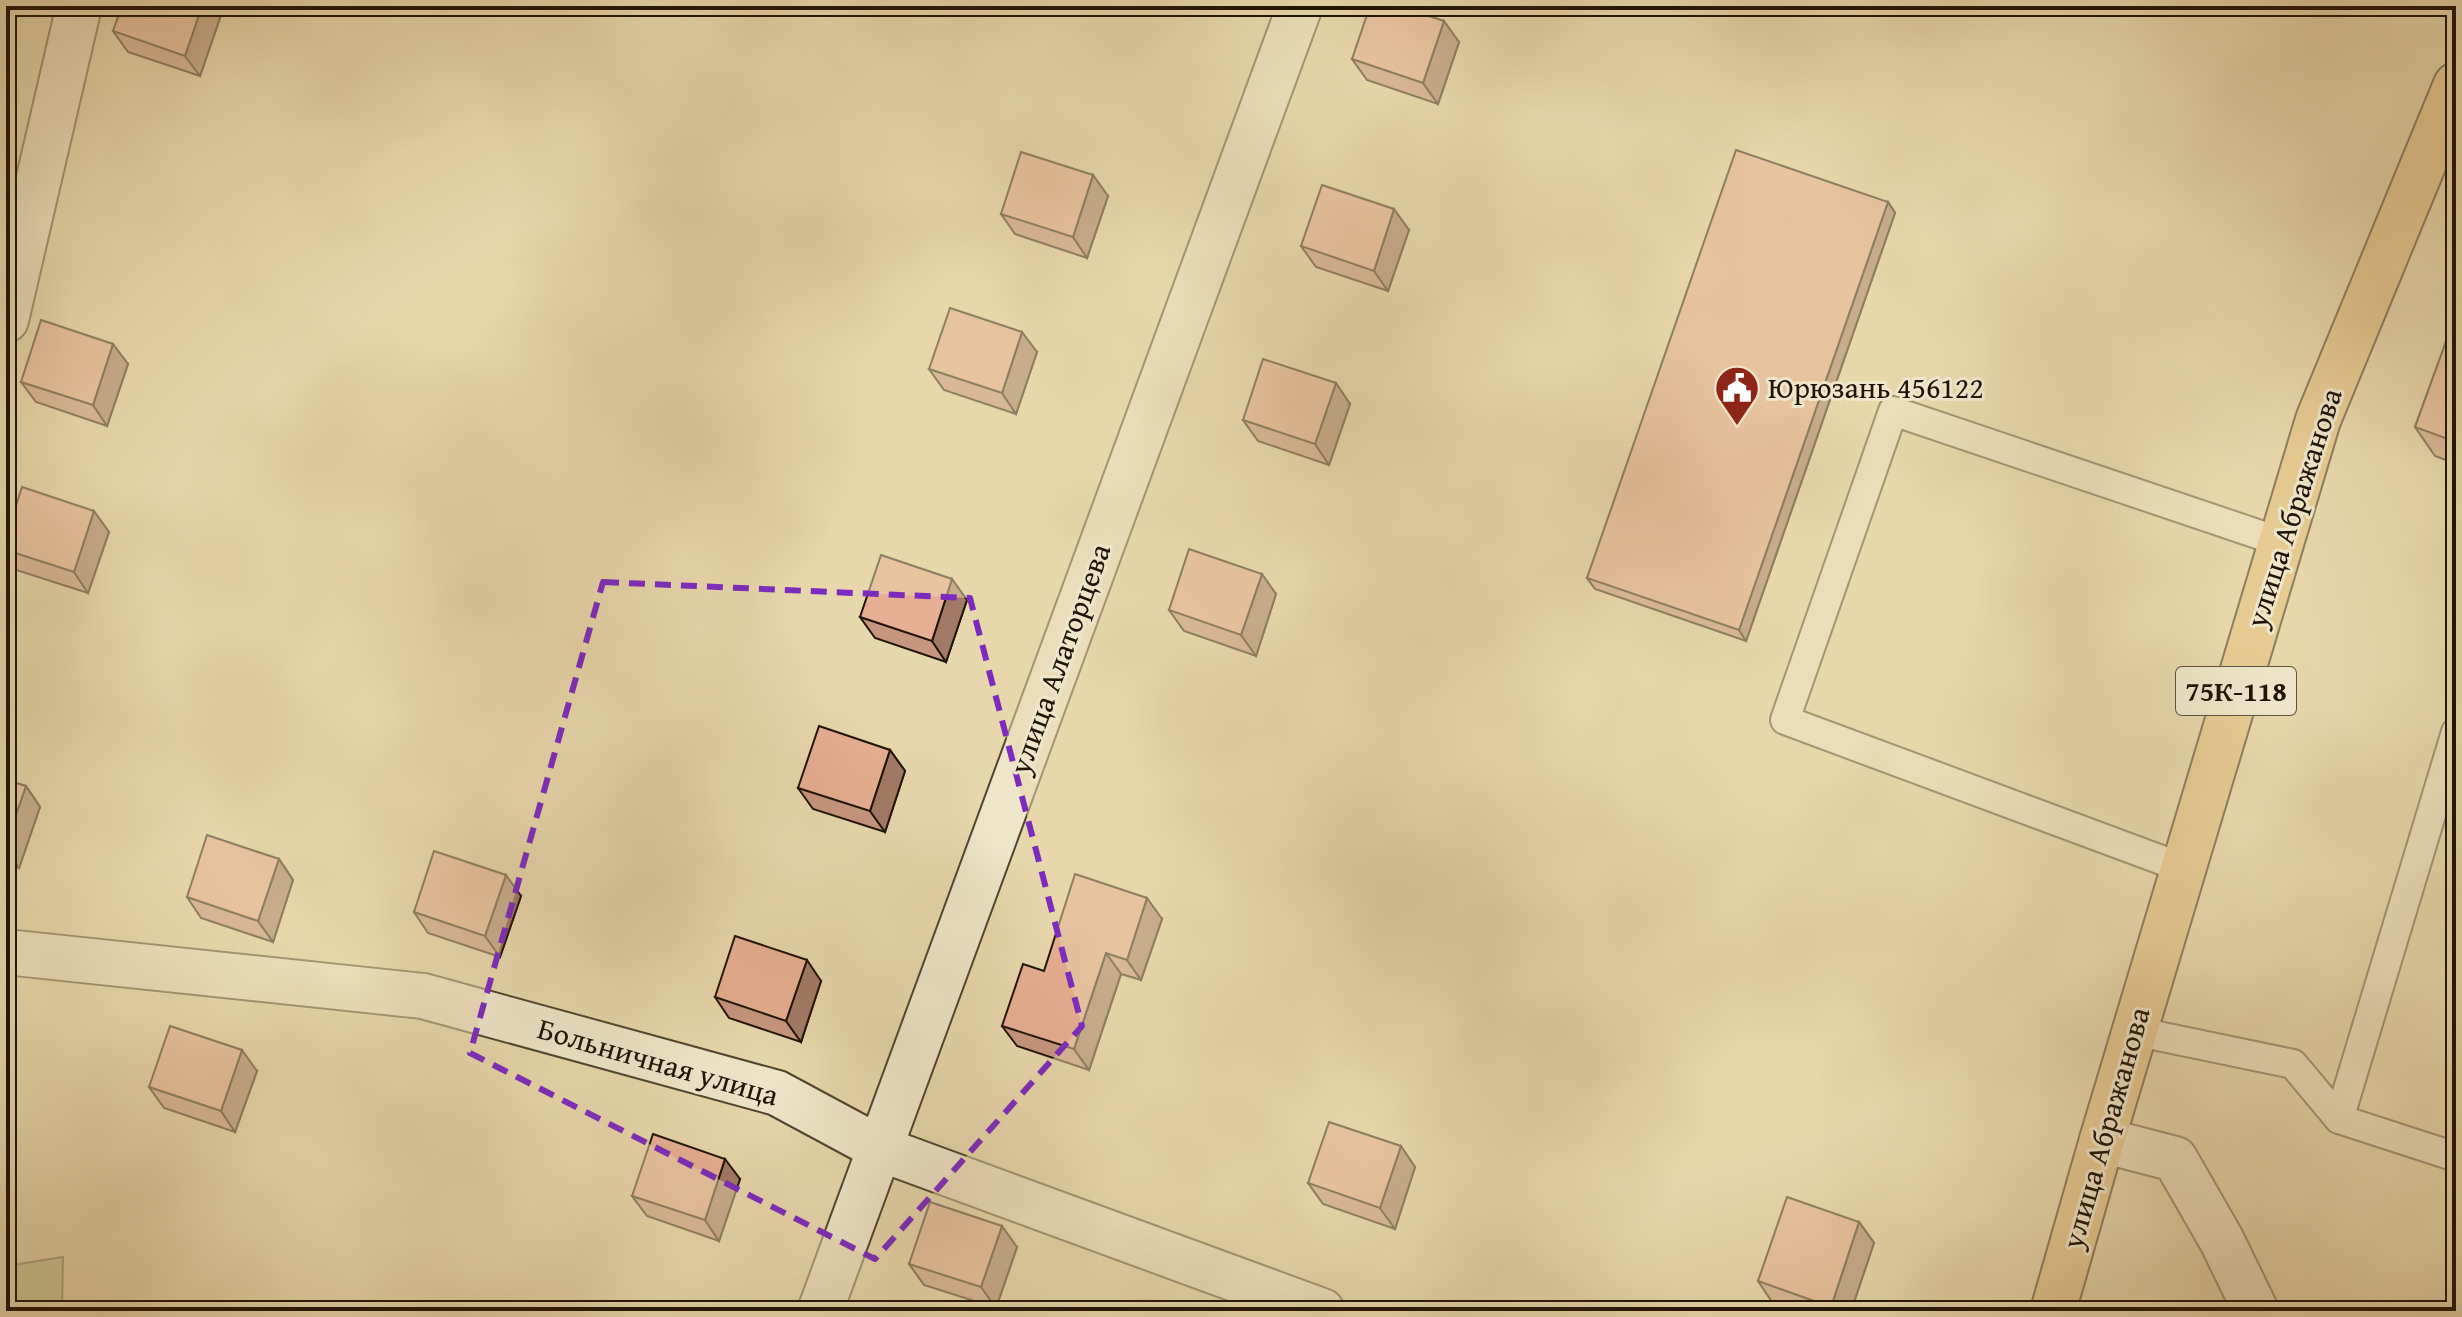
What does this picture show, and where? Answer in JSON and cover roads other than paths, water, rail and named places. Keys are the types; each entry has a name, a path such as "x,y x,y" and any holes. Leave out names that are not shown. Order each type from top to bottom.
{"main road":[{"name":"улица Абражанова","path":"2053,1311 2318,420 2456,85"}],"street":[{"path":"6,320 79,6"},
{"name":"улица Алаторцева","path":"820,1311 1300,6"},
{"name":"Больничная улица","path":"6,952 423,996 777,1093 881,1149 1322,1311"},
{"path":"2102,1140 2175,1159 2222,1241 2256,1311"}],"lane":[{"path":"2183,868 1785,720 1893,411 2281,542"},
{"path":"2339,1119 2456,732"},
{"path":"2134,1031 2293,1064 2339,1119 2456,1157"}],"place":[{"name":"Юрюзань 456122","path":"1737,427"}]}
